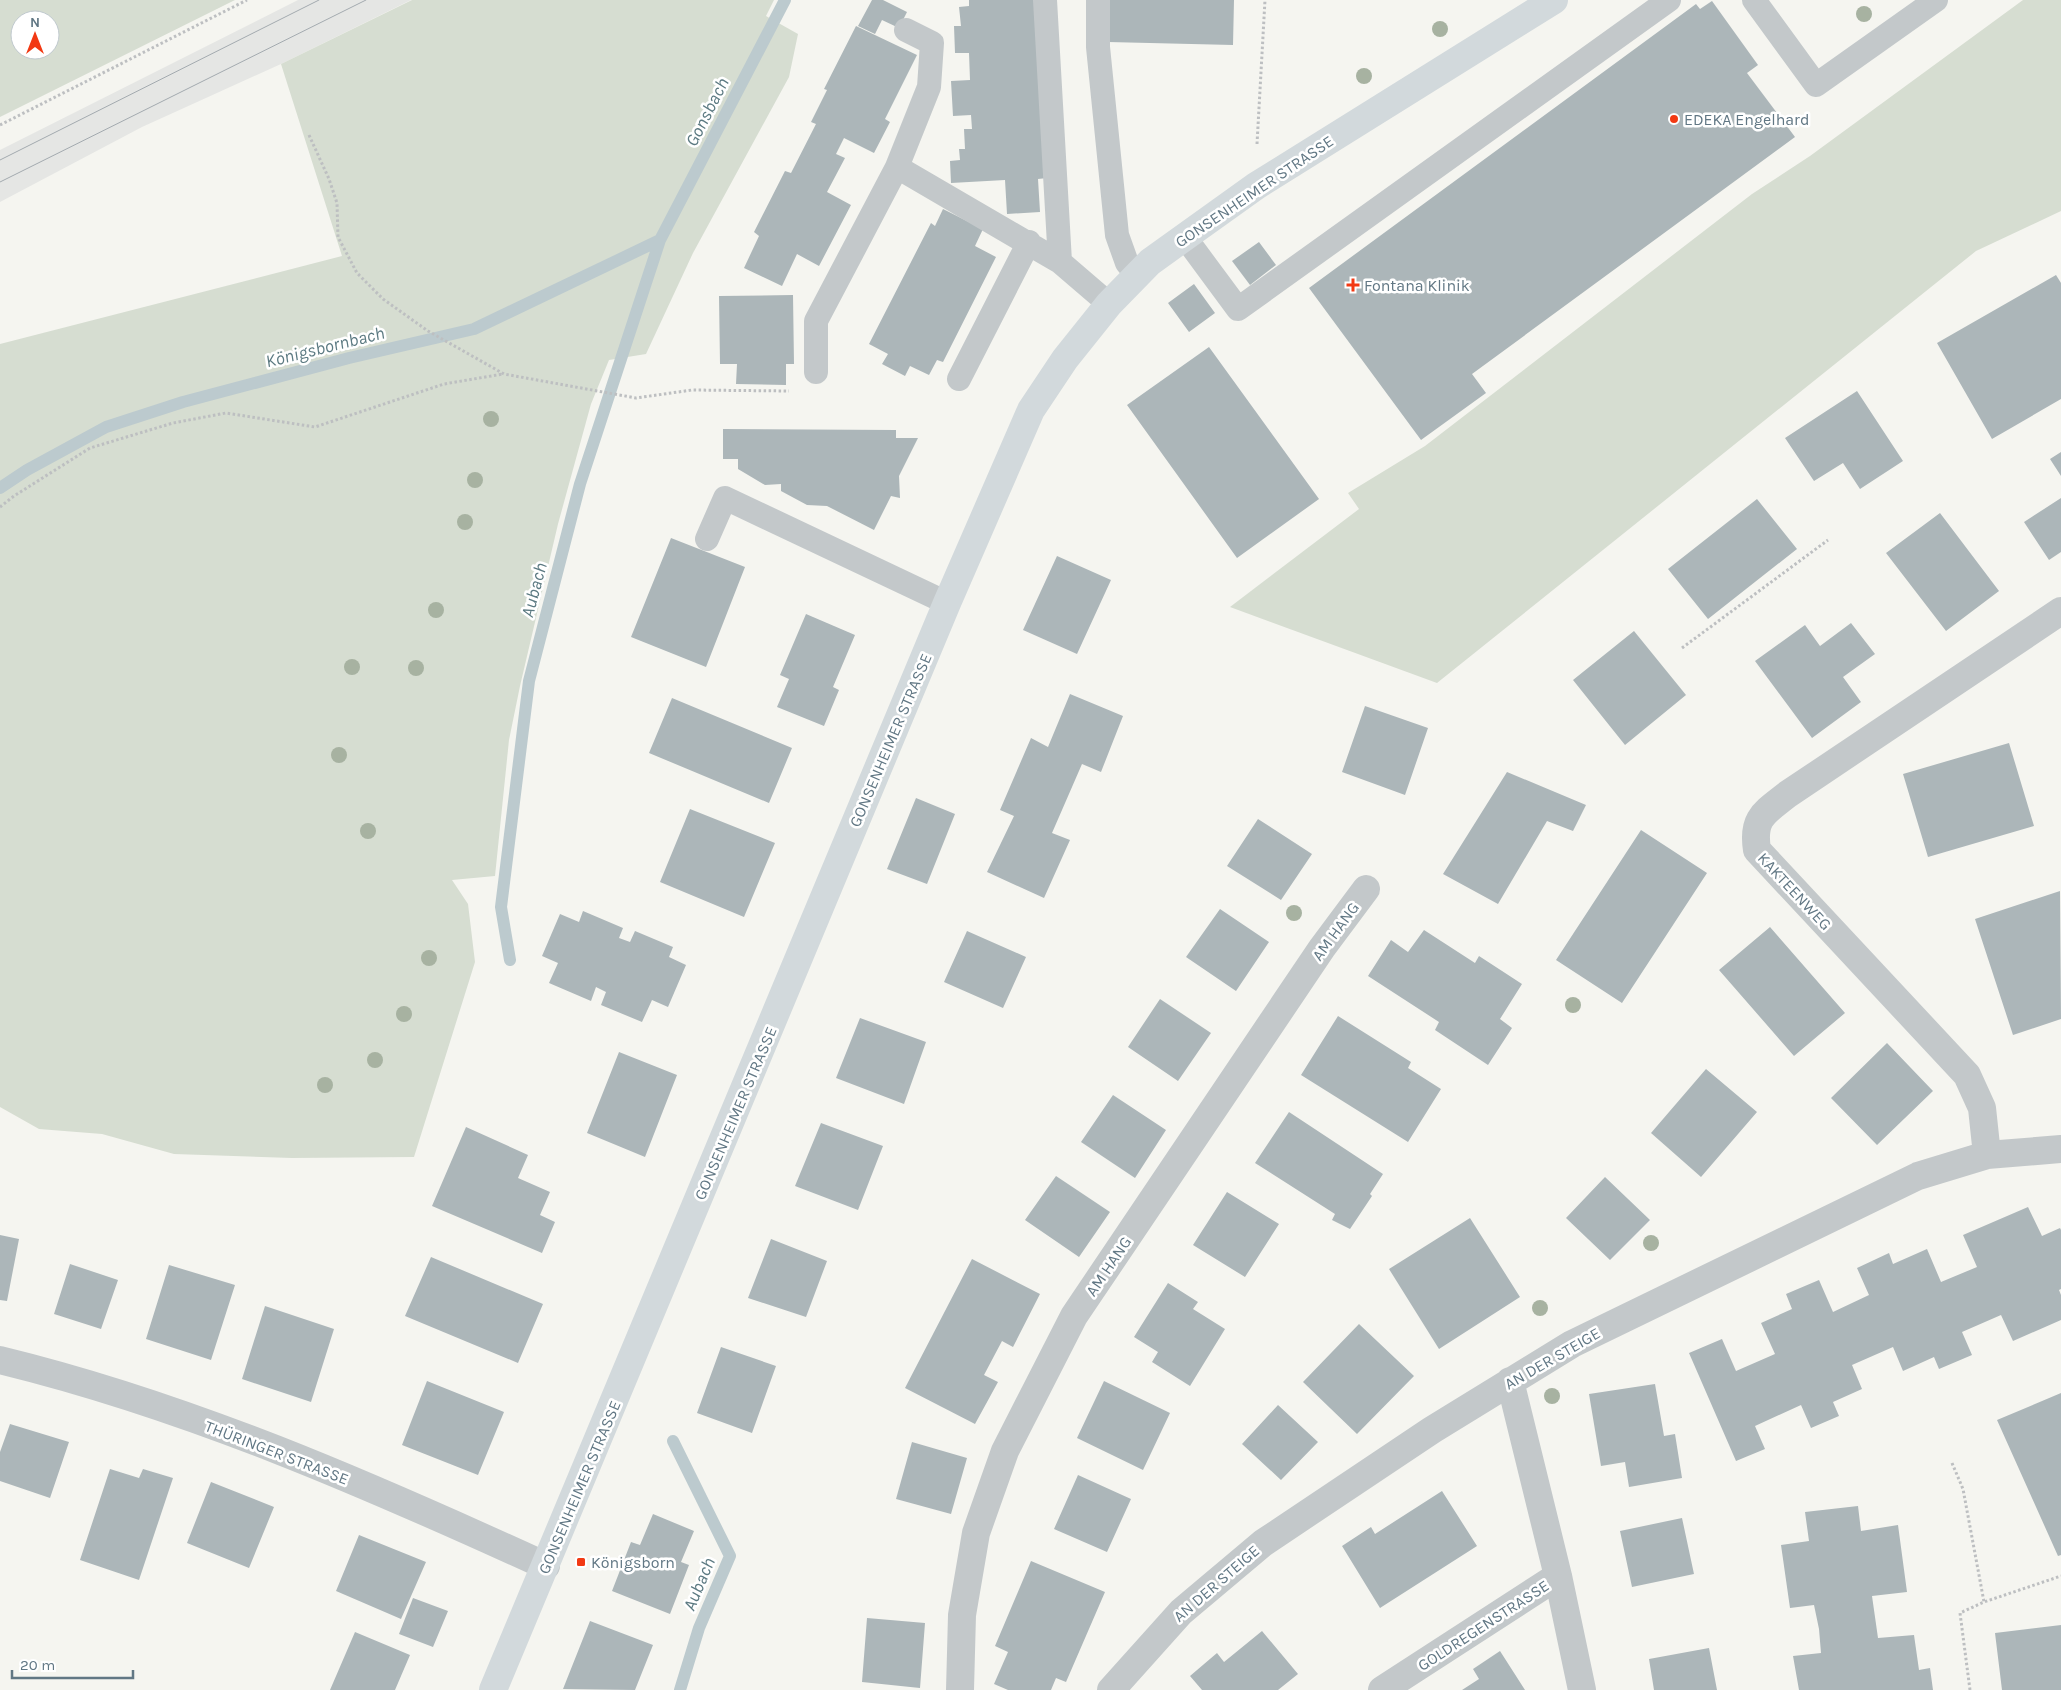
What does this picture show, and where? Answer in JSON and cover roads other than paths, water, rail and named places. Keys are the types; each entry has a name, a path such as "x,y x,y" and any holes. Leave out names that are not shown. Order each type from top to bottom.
{"main road":[{"name":"GONSENHEIMER STRASSE","path":"493,1690 947,603 1031,410 1065,359 1109,304 1136,274 1184,236 1256,186 1554,0"}],"street":[{"name":"KAKTEENWEG","path":"1987,1155 1982,1108 1967,1074 1756,850 1754,831 1764,813 1788,794 2061,612"},
{"name":"AM HANG","path":"960,1690 962,1615 976,1533 1005,1451 1074,1316 1322,948 1366,889"},
{"name":"AN DER STEIGE","path":"1110,1690 1181,1612 1263,1543 1432,1430 1572,1344 1918,1176 1987,1155 2061,1149"},
{"name":"THÜRINGER STRASSE","path":"0,1360 36,1369 150,1405 264,1444 407,1503 546,1566"},
{"name":"GOLDREGENSTRASSE","path":"1510,1382 1558,1576 1582,1690"},
{"name":"GOLDREGENSTRASSE","path":"1382,1690 1558,1576"}],"lane":[{"path":"1045,0 1060,262"},
{"path":"1098,0 1098,47 1117,235 1127,263 1136,274"},
{"path":"1184,236 1238,309 1669,0"},
{"path":"1754,0 1816,85 1936,0"},
{"path":"816,372 816,321 897,166 929,87 932,42 906,30"},
{"path":"897,166 1029,242 1060,262 1109,304"},
{"path":"959,379 1029,242"},
{"path":"707,538 725,498 947,603"}],"waterway":[{"name":"Aubach","path":"510,960 501,907 529,681 580,484 660,240 785,0"},
{"name":"Königsbornbach","path":"0,488 27,470 106,427 183,402 349,358 474,329 660,240"},
{"name":"Aubach","path":"673,1441 730,1556 699,1628 680,1690"}],"tram line":[{"path":"0,160 319,0"},
{"path":"0,182 366,0"}],"place":[{"name":"EDEKA Engelhard","path":"1674,119"},
{"name":"Fontana Klinik","path":"1353,285"},
{"name":"Königsborn","path":"581,1562"}],"water label":[{"name":"Gonsbach","path":"707,112"}]}
